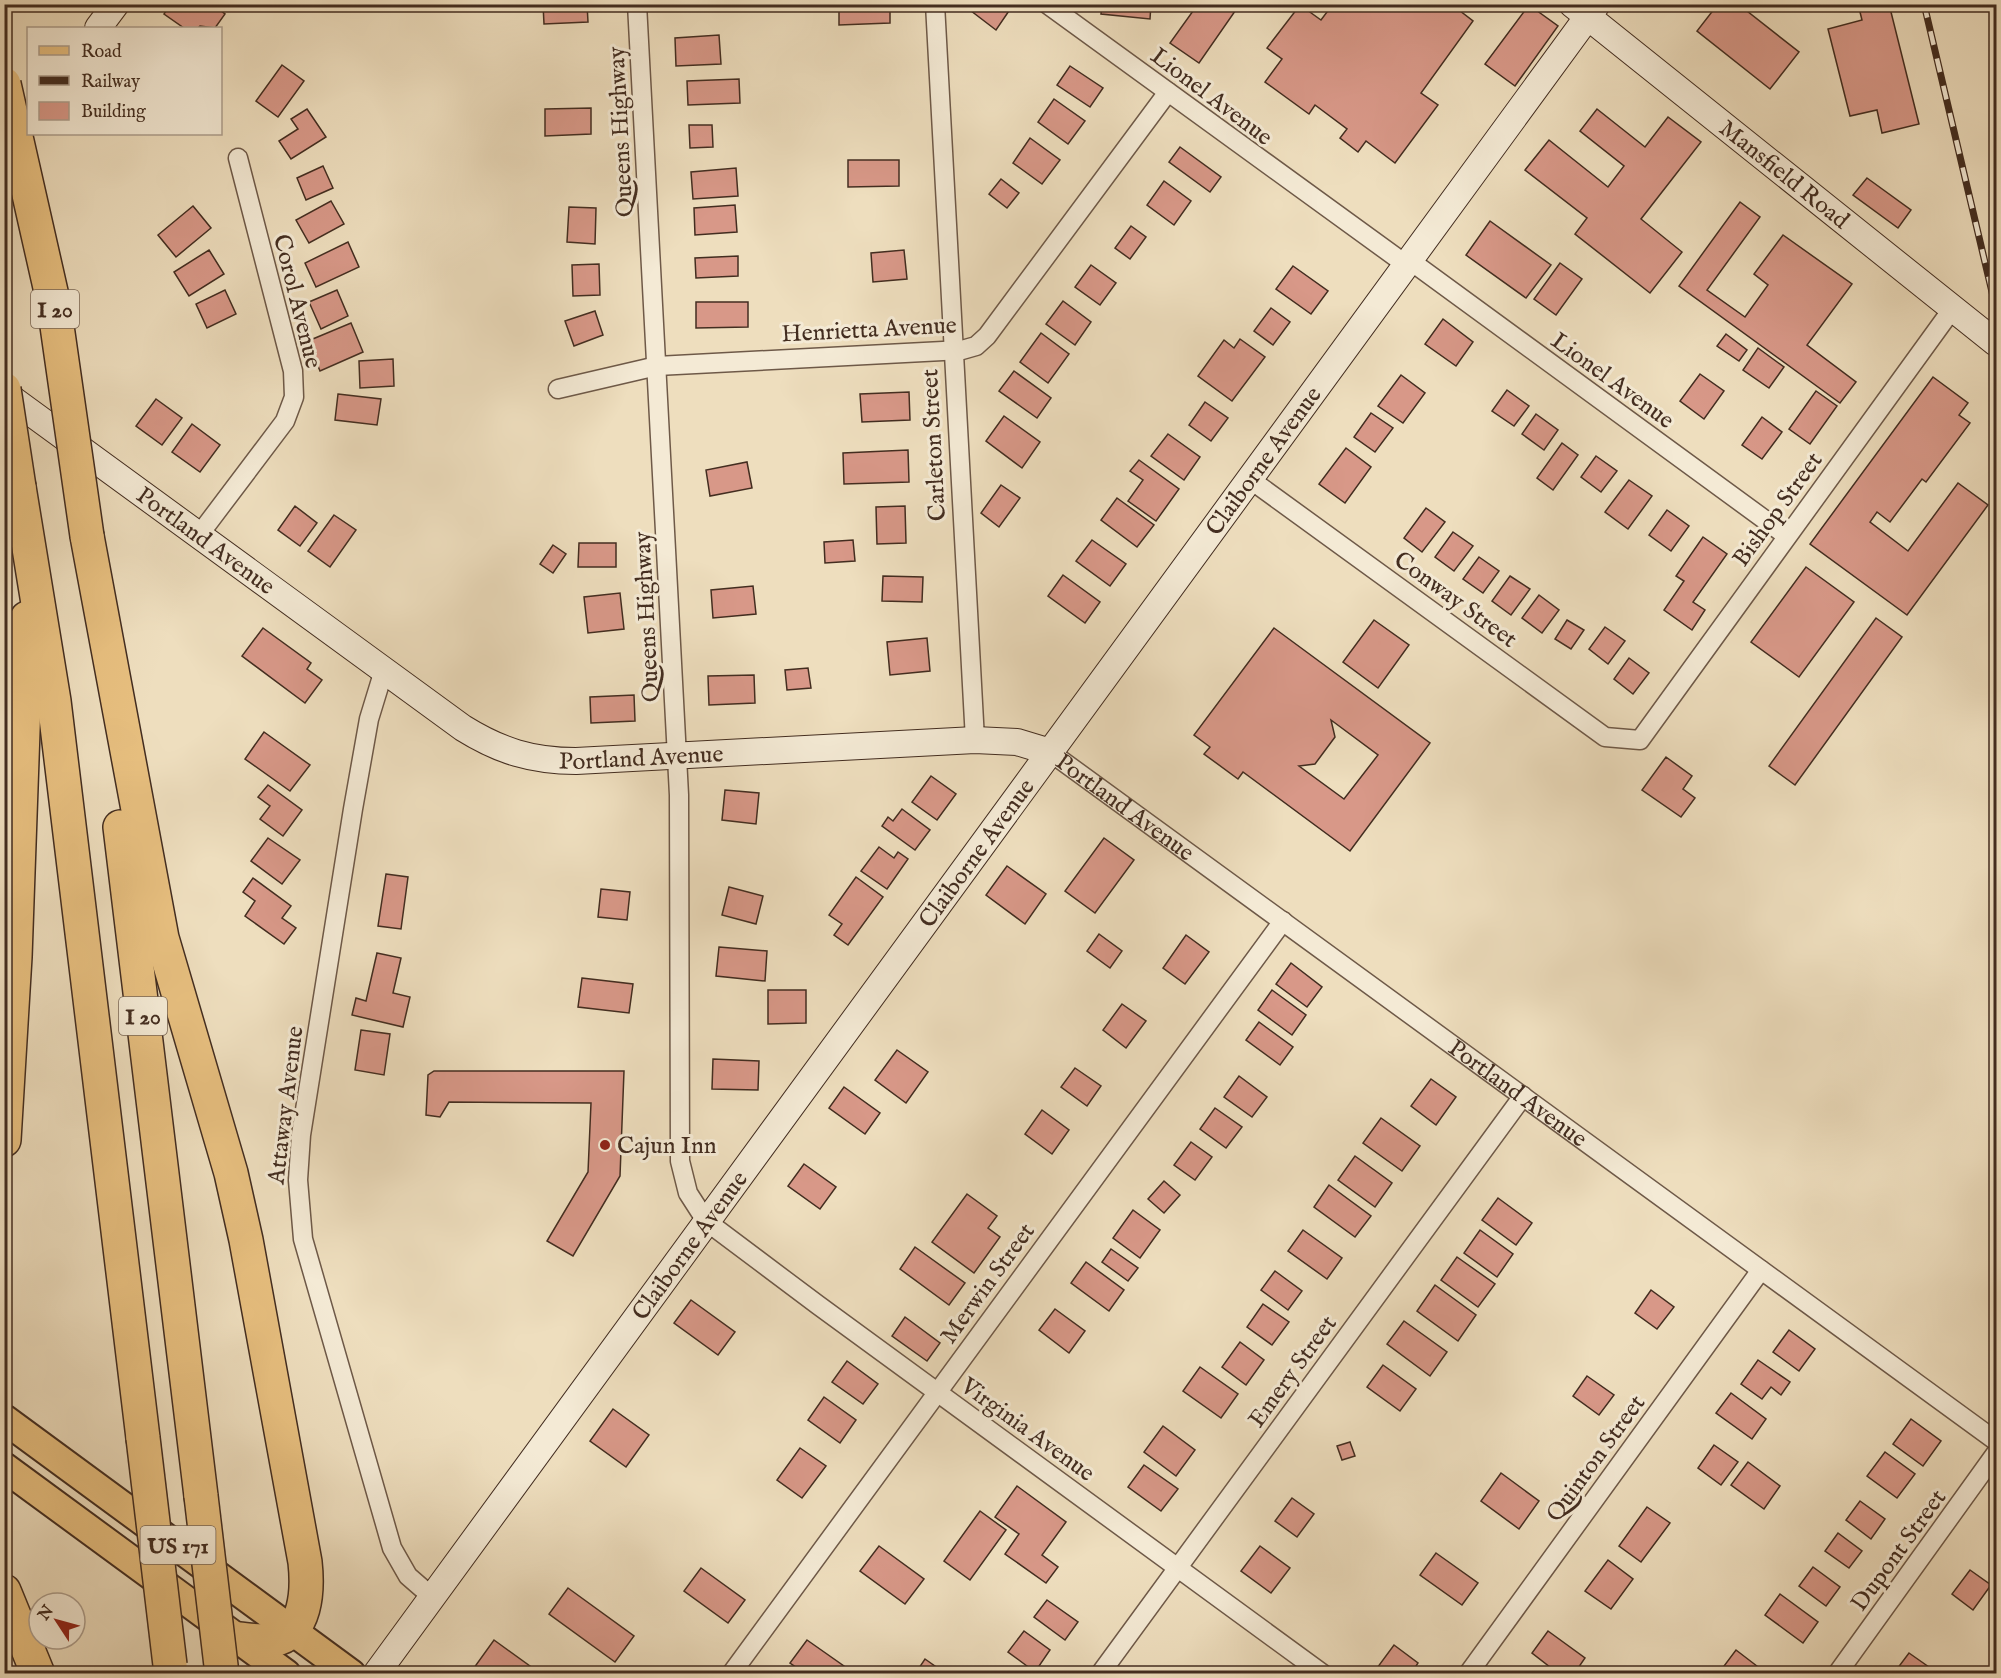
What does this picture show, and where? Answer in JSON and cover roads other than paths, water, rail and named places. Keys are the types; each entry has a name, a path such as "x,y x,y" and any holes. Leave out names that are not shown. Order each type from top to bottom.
{"highway":[{"name":"I 20","path":"4,84 54,306 87,536 222,1674"},
{"name":"I 20","path":"4,391 54,701 170,1669"},
{"path":"4,1140 15,957 27,610 19,487"},
{"path":"87,536 162,938 231,1173 248,1252 305,1562 308,1585 304,1607 294,1630 274,1640 239,1640"},
{"path":"4,1591 38,1674"}],"main road":[{"name":"US 171","path":"4,1419 351,1674"},
{"path":"4,1458 44,1467 99,1503 128,1509"},
{"name":"US 171","path":"4,1467 286,1674"}],"street":[{"path":"100,27 116,4"},
{"name":"Queens Highway","path":"637,4 677,756 680,1161 688,1193 706,1221"},
{"name":"Carleton Street","path":"935,4 952,350 975,740"},
{"name":"Lionel Avenue","path":"1047,4 1787,536"},
{"name":"Claiborne Avenue","path":"376,1674 1410,264 1586,9"},
{"name":"Mansfield Road","path":"1586,9 1996,343"},
{"name":"Henrietta Avenue","path":"558,389 657,366 952,350 976,346 987,336 1168,92"},
{"path":"4,155 27,123"},
{"name":"Corol Avenue","path":"200,535 285,421 294,397 295,384 288,350 238,158"},
{"name":"Bishop Street","path":"1640,740 1953,308"},
{"name":"Portland Avenue","path":"4,391 463,728 489,744 516,755 546,761 576,761 975,740 1017,742 1050,752 1996,1441"},
{"name":"Conway Street","path":"1251,480 1605,737 1640,740"},
{"name":"Attaway Avenue","path":"384,670 369,719 352,809 306,1100 299,1169 299,1209 314,1281 392,1548 408,1576 432,1596"},
{"name":"Merwin Street","path":"732,1674 1283,921"},
{"name":"Emery Street","path":"1100,1674 1523,1096"},
{"name":"Virginia Avenue","path":"706,1221 1323,1674"},
{"name":"Quinton Street","path":"1468,1674 1761,1270"},
{"name":"Dupont Street","path":"1837,1674 1996,1454"}],"railway":[{"path":"1924,4 1996,309"}],"place":[{"name":"Cajun Inn","path":"605,1145"}]}
